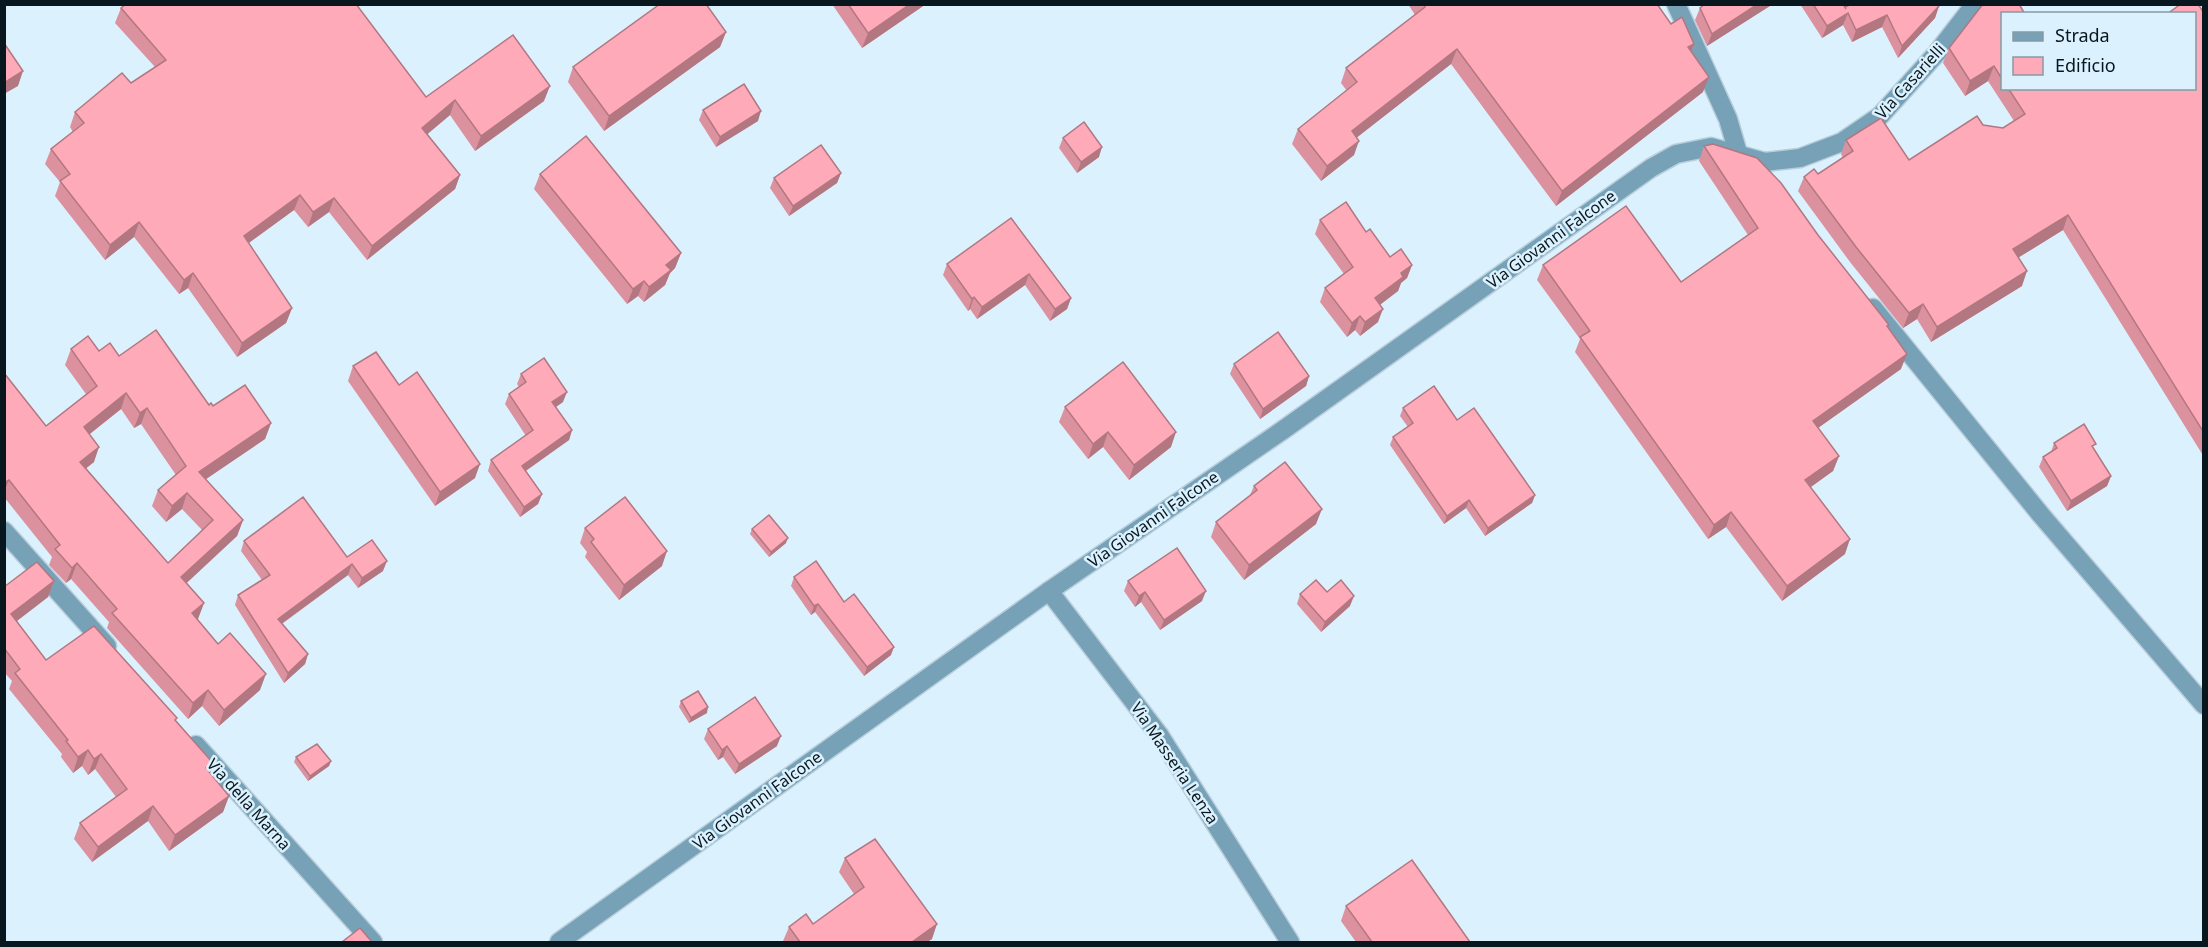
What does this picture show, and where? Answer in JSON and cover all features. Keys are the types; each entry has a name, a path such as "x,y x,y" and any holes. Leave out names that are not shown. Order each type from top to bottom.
{"street":[{"path":"1676,4 1728,119 1738,153"},
{"name":"Via Casarielli","path":"1765,162 1800,158 1842,142 1880,116 1937,53 1976,4"},
{"name":"Via Giovanni Falcone","path":"568,941 1049,591 1283,430 1651,168 1676,154 1712,147 1765,162"},
{"path":"1765,162 1778,182"},
{"path":"1860,292 2041,515 2204,705"},
{"path":"4,531 122,663"},
{"name":"Via Masseria Lenza","path":"1049,591 1160,736 1290,942"},
{"name":"Via della Marna","path":"185,733 373,942"}],"building":[{"path":"126,4 356,4 426,97 513,35 550,86 481,136 455,100 422,128 460,175 372,246 334,198 313,212 300,195 244,236 292,308 242,343 193,273 184,280 139,222 110,245 60,181 70,174 51,149 84,123 75,112 122,73 131,83 166,60 121,8"},
{"path":"660,4 706,4 726,32 609,116 573,67"},
{"path":"848,4 910,4 868,33"},
{"path":"1424,4 1657,4 1671,24 1682,17 1694,44 1688,47 1709,77 1562,191 1457,49 1352,131 1359,141 1327,166 1298,129 1357,82 1346,68 1425,7"},
{"path":"1705,4 1758,4 1712,34 1700,8"},
{"path":"1813,4 1843,4 1846,9 1845,7 1852,4 1939,4 1939,6 1902,46 1887,15 1856,30 1848,13 1827,26"},
{"path":"1983,4 2019,4 2024,12 2001,12 2001,77 1994,66 1970,81 1949,48"},
{"path":"2181,4 2198,4 2204,13 2204,433 2068,215 2013,249 2027,271 1937,327 1923,304 1909,313 1804,177 1814,169 1818,174 1853,151 1846,140 1881,118 1909,160 1977,116 1983,125 2003,128 2025,114 2009,90 2196,90 2196,12 2170,12"},
{"path":"4,43 23,71 4,83"},
{"path":"744,84 761,111 720,137 703,110"},
{"path":"1084,122 1102,147 1081,162 1063,138"},
{"path":"586,136 681,253 666,265 671,270 649,287 644,281 633,289 540,174"},
{"path":"1713,144 1757,158 1781,183 1818,235 1889,325 1887,326 1907,354 1813,421 1839,456 1805,480 1850,539 1787,586 1731,512 1714,525 1580,337 1590,331 1543,265 1626,206 1681,282 1758,228 1704,146"},
{"path":"821,145 841,173 793,206 774,178"},
{"path":"1346,202 1366,232 1370,229 1390,257 1401,249 1412,265 1401,273 1403,277 1375,298 1383,309 1365,322 1360,316 1352,323 1325,288 1353,267 1320,220"},
{"path":"1011,218 1071,298 1055,309 1029,274 982,307 974,297 972,299 947,264"},
{"path":"156,330 209,405 211,403 213,406 245,385 271,423 199,472 243,520 181,577 204,603 192,613 218,644 230,633 266,674 224,710 208,690 193,703 112,613 117,609 77,563 72,568 55,549 60,545 9,480 4,483 4,373 46,426 97,386 71,349 88,336 99,351 110,343 119,356","holes":["126,393 140,413 147,408 186,466 158,490 172,506 187,493 213,520 168,563 80,462 99,447 84,427"]},
{"path":"1278,332 1309,376 1263,409 1234,364"},
{"path":"376,352 399,385 417,372 480,464 440,492 353,366"},
{"path":"544,358 567,392 552,402 572,430 522,466 542,494 524,507 491,460 533,430 509,394 526,382 521,374"},
{"path":"1123,362 1176,432 1134,465 1108,432 1093,444 1065,407"},
{"path":"1434,386 1457,420 1474,408 1535,495 1488,528 1469,500 1447,516 1393,437 1413,423 1403,408"},
{"path":"2084,424 2096,444 2092,446 2111,476 2071,501 2043,457 2057,448 2054,443"},
{"path":"1285,462 1322,509 1249,565 1216,522 1257,490 1254,486"},
{"path":"303,497 347,557 372,540 387,561 362,578 352,564 278,619 308,654 288,673 238,595 270,575 244,541"},
{"path":"625,497 667,551 624,585 591,542 594,539 585,528"},
{"path":"769,515 788,538 771,552 752,529"},
{"path":"1177,548 1206,591 1164,620 1145,592 1139,596 1128,581"},
{"path":"816,561 844,602 854,594 894,647 867,667 818,604 814,606 794,577"},
{"path":"37,562 54,581 11,614 46,660 94,626 177,718 175,720 213,763 206,768 229,796 175,835 153,806 98,847 80,823 127,789 101,754 94,759 88,750 78,757 66,741 68,740 15,673 20,669 4,648 4,587"},
{"path":"1316,580 1327,592 1341,580 1354,596 1325,622 1300,594"},
{"path":"698,691 708,707 691,718 681,701"},
{"path":"755,697 781,736 739,764 727,746 722,750 708,729"},
{"path":"317,744 331,761 310,776 296,757"},
{"path":"875,839 937,924 912,942 800,942 789,927 806,914 813,924 864,887 845,858"},
{"path":"1412,860 1470,942 1372,942 1346,906"},
{"path":"360,928 372,942 342,942"}]}
